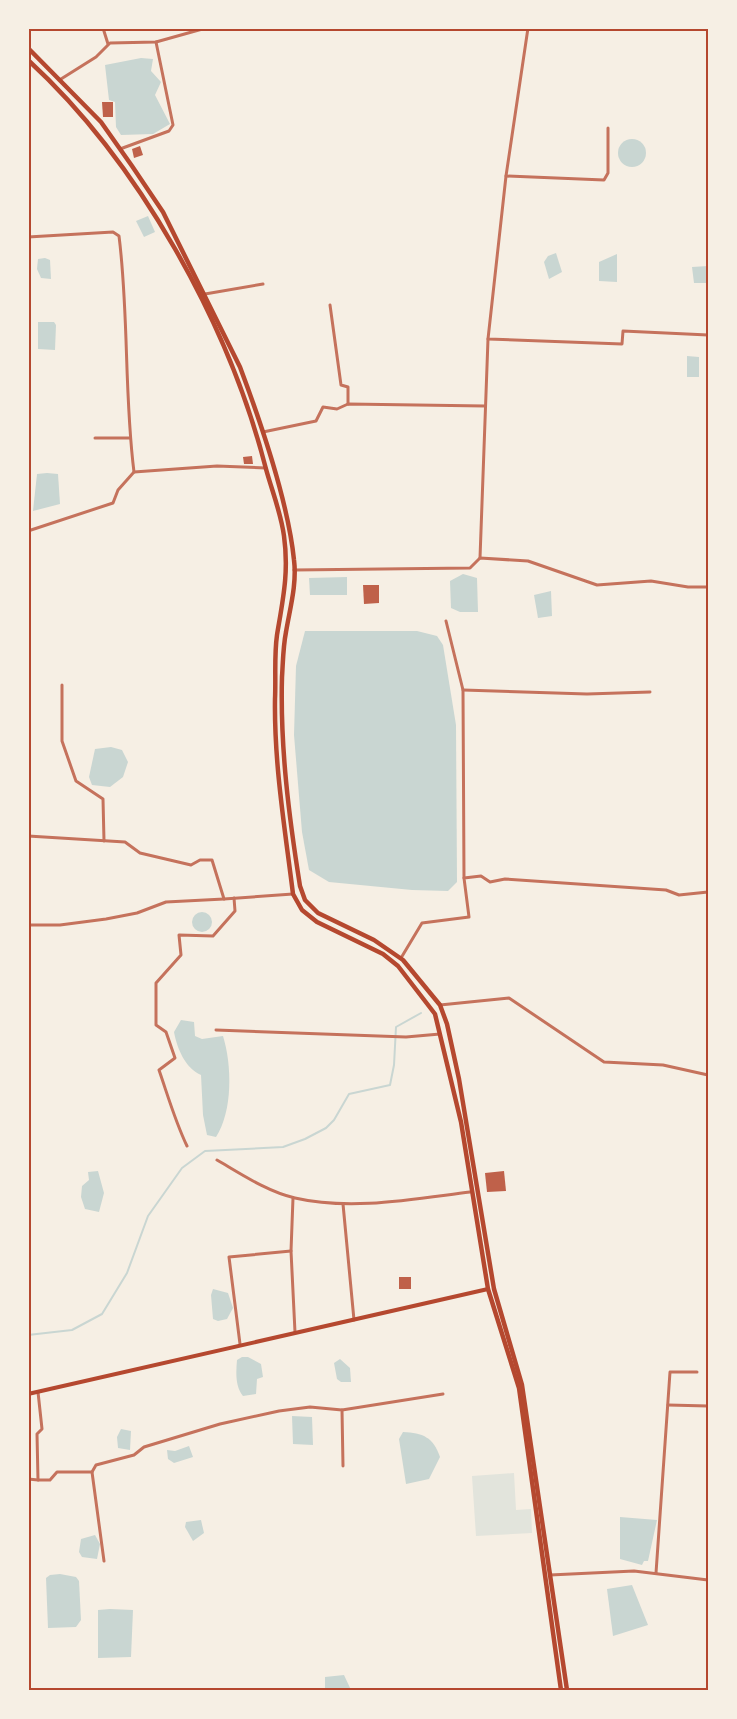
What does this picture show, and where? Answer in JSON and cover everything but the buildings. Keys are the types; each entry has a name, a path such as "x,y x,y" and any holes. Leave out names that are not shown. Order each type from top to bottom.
{"highway":[{"path":"28,48 101,122 163,212 240,367 290,530 294,570 284,651 281,716 284,770 303,897 318,913 374,940 401,958 440,1005 459,1079 494,1289 522,1385 567,1690"},
{"path":"28,60 86,118 152,209 228,356 258,434 284,534 286,597 277,637 275,702 277,760 293,894 302,910 317,922 383,954 398,966 435,1014 442,1034 461,1122 488,1289 519,1388 561,1690"}],"main road":[{"path":"28,1394 240,1344 354,1322 488,1289"}],"street":[{"path":"103,28 108,44"},
{"path":"61,79 96,57 108,44 156,42 206,28"},
{"path":"294,570 470,568 480,558 488,339 506,176 528,28"},
{"path":"120,149 169,131 173,125 156,42"},
{"path":"506,176 604,180 609,172 608,128"},
{"path":"28,237 113,232 119,236 124,278 130,438 134,472"},
{"path":"205,294 263,284"},
{"path":"330,305 340,386 348,387 348,404"},
{"path":"488,339 622,344 623,331 708,335"},
{"path":"261,432 316,421 323,407 337,409 348,404 485,406"},
{"path":"95,438 130,438"},
{"path":"28,531 113,503 118,490 134,472 218,466 266,468"},
{"path":"480,558 528,561 597,585 651,581 688,587 708,587"},
{"path":"401,958 422,923 469,917 464,878 463,690 446,621"},
{"path":"62,685 62,741 76,781 103,799 105,841"},
{"path":"463,690 587,694 650,692"},
{"path":"28,836 125,842 140,853 191,865 200,860 212,860 224,899"},
{"path":"464,878 481,876 490,882 505,879 666,890 679,895 708,892"},
{"path":"28,925 60,925 106,919 137,913 166,902 293,894"},
{"path":"187,1146 174,1119 159,1070 175,1059 166,1032 156,1025 156,983 181,955 179,935 213,936 235,910 234,898"},
{"path":"440,1005 509,999 604,1062 663,1065 708,1075"},
{"path":"216,1030 406,1037 442,1034"},
{"path":"217,1160 243,1176 293,1198 330,1204 470,1192"},
{"path":"293,1198 291,1251 295,1332"},
{"path":"343,1203 354,1322"},
{"path":"240,1344 229,1257 291,1251"},
{"path":"656,1572 670,1372 697,1372"},
{"path":"38,1392 42,1429 37,1434 38,1480"},
{"path":"104,1561 93,1472 96,1465 134,1455 144,1447 220,1424 310,1407 342,1410 443,1394"},
{"path":"668,1405 708,1406"},
{"path":"342,1410 342,1466"},
{"path":"28,1479 50,1480 57,1472 93,1472"},
{"path":"550,1575 593,1571 656,1572 708,1580"}],"shaded area":[{"path":"141,58 153,59 151,71 161,82 155,95 170,124 153,134 121,135 116,127 115,102 109,100 105,65"},
{"path":"632,139 642,143 646,153 642,163 632,167 622,163 618,153 622,143"},
{"path":"148,216 155,232 144,237 136,221"},
{"path":"556,253 562,272 549,279 544,262 548,256"},
{"path":"617,254 617,282 599,281 599,262"},
{"path":"38,259 50,260 51,279 41,278 37,269"},
{"path":"708,266 708,283 694,283 692,267"},
{"path":"38,322 54,322 56,325 55,350 38,349"},
{"path":"687,356 699,357 699,377 687,377"},
{"path":"37,474 58,474 60,504 33,511"},
{"path":"463,574 477,578 478,612 460,612 451,608 450,581"},
{"path":"347,577 347,595 310,595 309,578"},
{"path":"551,591 552,616 538,618 534,595"},
{"path":"305,631 417,631 437,636 443,645 456,725 457,882 448,891 329,882 309,870 302,832 294,735 296,666"},
{"path":"111,747 122,750 128,762 123,777 110,787 92,785 89,777 95,749"},
{"path":"202,912 209,915 212,922 209,929 202,932 195,929 192,922 195,915"},
{"path":"181,1020 194,1022 195,1036 202,1039 223,1036 228,1060 229,1088 226,1114 216,1137 207,1135 203,1115 201,1075 186,1063 177,1044 174,1032"},
{"path":"98,1171 104,1193 99,1212 85,1209 81,1197 82,1186 89,1180 88,1172"},
{"path":"213,1289 228,1293 233,1308 227,1319 218,1321 213,1319 211,1295"},
{"path":"248,1357 261,1364 263,1377 257,1379 256,1394 243,1396 237,1383 237,1360"},
{"path":"340,1359 350,1368 351,1382 341,1382 337,1379 334,1363"},
{"path":"292,1416 312,1417 313,1445 293,1444"},
{"path":"121,1429 131,1431 130,1450 118,1448 117,1437"},
{"path":"403,1432 426,1437 437,1450 440,1457 429,1479 406,1484 399,1439"},
{"path":"189,1446 193,1457 174,1463 168,1459 167,1450 175,1451"},
{"path":"514,1473 516,1510 531,1509 532,1533 476,1536 472,1476"},
{"path":"620,1517 657,1520 648,1561 644,1561 642,1565 620,1559"},
{"path":"201,1520 204,1533 193,1541 185,1527 186,1522"},
{"path":"95,1535 100,1544 97,1559 82,1557 79,1552 81,1539"},
{"path":"60,1574 76,1577 79,1581 81,1620 76,1627 48,1628 46,1578"},
{"path":"632,1585 648,1625 613,1636 607,1589"},
{"path":"98,1610 133,1610 131,1657 98,1658"},
{"path":"344,1675 351,1690 325,1690 325,1677"}],"waterway":[{"path":"28,1335 72,1330 102,1314 127,1273 148,1216 182,1168 205,1151 283,1147 326,1128 334,1120 349,1094 390,1085 394,1065 396,1027 421,1013"}]}
